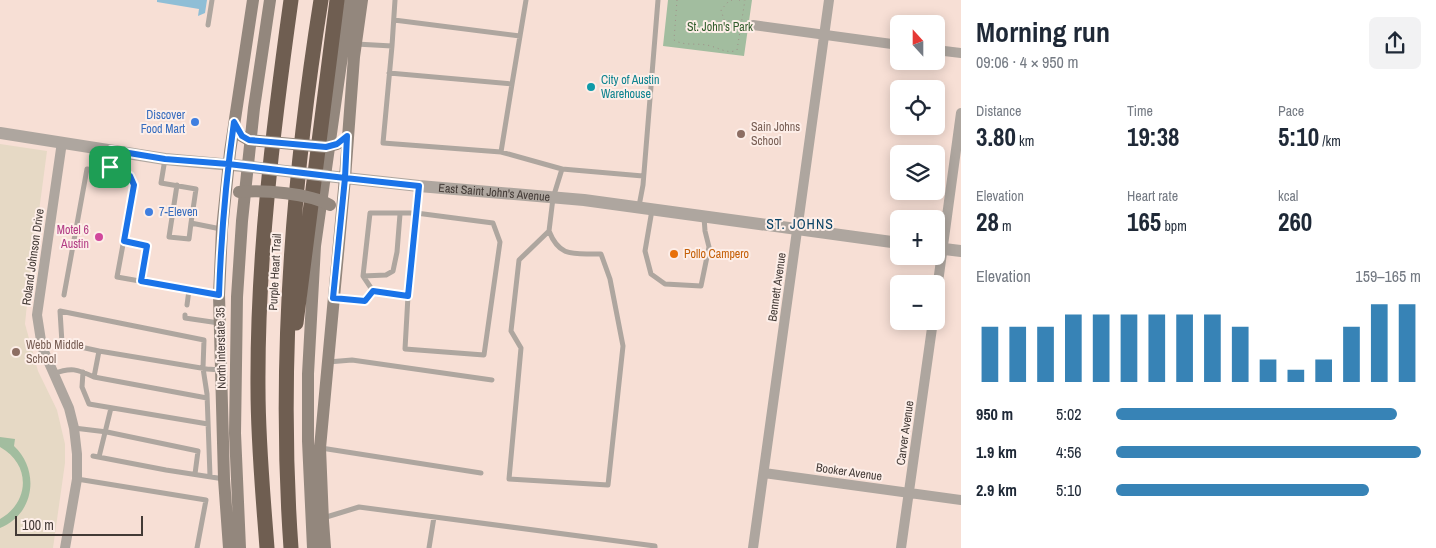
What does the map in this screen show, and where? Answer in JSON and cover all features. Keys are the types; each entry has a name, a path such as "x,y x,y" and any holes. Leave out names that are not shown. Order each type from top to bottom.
{"highway":[{"name":"Purple Heart Trail","path":"267,548 258,391 260,296 276,110 291,0"},
{"name":"Purple Heart Trail","path":"292,548 288,503 285,405 292,234 309,75 321,0"},
{"path":"286,356 297,318 308,220 338,0"}],"main road":[{"name":"North Interstate 35","path":"227,548 219,295 222,229 226,202 228,164 253,0"},
{"path":"240,548 235,433 237,297 242,221 252,126 270,0"},
{"path":"313,548 308,432 308,374 315,246 350,0"},
{"path":"326,548 320,448 345,178 347,136 362,0"},
{"path":"234,122 242,136 249,140 326,147 337,144 347,136"},
{"path":"226,202 239,192 287,194 320,200 330,205 340,223"}],"street":[{"name":"Bennett Avenue","path":"753,548 829,0"},
{"path":"753,25 890,44"},
{"path":"945,51 961,53"},
{"path":"945,223 959,152 961,113"},
{"name":"East Saint John's Avenue","path":"0,133 165,159 553,198 890,242"},
{"name":"Roland Johnson Drive","path":"62,142 37,315 42,347 69,408 74,428 77,479 65,548"},
{"path":"945,249 961,251"},
{"name":"Carver Avenue","path":"902,548 932,330"},
{"name":"Booker Avenue","path":"764,473 961,500"}],"lane":[{"path":"208,25 212,0"},
{"path":"395,0 383,143 501,152 562,169 644,176"},
{"path":"501,152 526,0"},
{"path":"638,208 644,176 658,0"},
{"path":"394,20 520,36"},
{"path":"356,44 392,46"},
{"path":"389,73 512,84"},
{"path":"109,172 111,150"},
{"path":"165,159 161,183 177,185 196,189 190,209 189,240 169,237 176,207 177,185"},
{"path":"64,295 87,169 125,174 130,176 134,185 117,277 219,295"},
{"path":"549,231 519,260 511,331 521,348 509,479 608,486 623,346 610,279 601,254 567,253 554,243 549,231 553,198 562,169"},
{"path":"408,296 373,291 363,276 370,213 416,213 493,224 500,242 484,354 405,349 408,296 416,213 419,186"},
{"path":"652,210 646,251 652,274 665,284 701,286 708,247 704,217"},
{"path":"363,276 386,275 392,271 396,259 400,214"},
{"path":"189,223 222,229"},
{"path":"124,241 147,246 141,281"},
{"path":"187,305 189,290"},
{"path":"333,298 365,301 373,291"},
{"path":"210,476 207,398 203,368 204,340 60,311 62,343 99,351 203,368 221,370"},
{"path":"185,315 185,318 220,323"},
{"path":"94,377 99,351"},
{"path":"327,362 352,360 492,380"},
{"path":"53,374 65,370 78,369 94,377 207,398"},
{"path":"83,372 82,387 89,404 208,424"},
{"path":"111,408 96,456 224,479"},
{"path":"74,428 105,432 198,451 195,474"},
{"path":"320,448 482,473"},
{"path":"77,479 206,500 197,548"},
{"path":"323,518 359,507 655,546 655,548"},
{"path":"429,548 434,517"}],"path":[{"path":"677,0 674,40 682,44 708,45 731,52 737,50 742,23 745,0 739,0"},
{"path":"732,0 721,10 724,20 742,23"}],"shaded area":[{"name":"Webb Middle School","path":"0,144 47,151 25,324 38,371 57,410 65,444 65,463 53,548 0,548"}],"green space":[{"name":"St. John's Park","path":"668,0 752,0 744,56 663,46"},
{"path":"0,437 15,439 14,446 28,467 30,491 21,513 0,528 0,519 10,512 17,503 23,483 22,473 17,463 10,454 0,447"}],"water":[{"path":"157,0 207,0 205,13 198,16 199,9 157,2"}],"place":[{"name":"City of Austin Warehouse","path":"591,87"},
{"name":"Discover Food Mart","path":"195,122"},
{"name":"Sain Johns School","path":"741,134"},
{"name":"7-Eleven","path":"149,212"},
{"name":"Motel 6 Austin","path":"99,237"},
{"name":"Pollo Campero","path":"674,254"},
{"name":"Webb Middle School","path":"16,352"}],"district":[{"name":"ST. JOHNS","path":"800,224"}],"route":[{"path":"110,167 109,172 130,176 134,185 124,241 147,246 141,281 219,295 222,229 226,202 228,164 234,122 242,136 249,140 326,147 337,144 347,136 345,178 419,186 408,296 373,291 365,301 333,298 345,178 228,164 165,159 111,150 110,167"}]}
